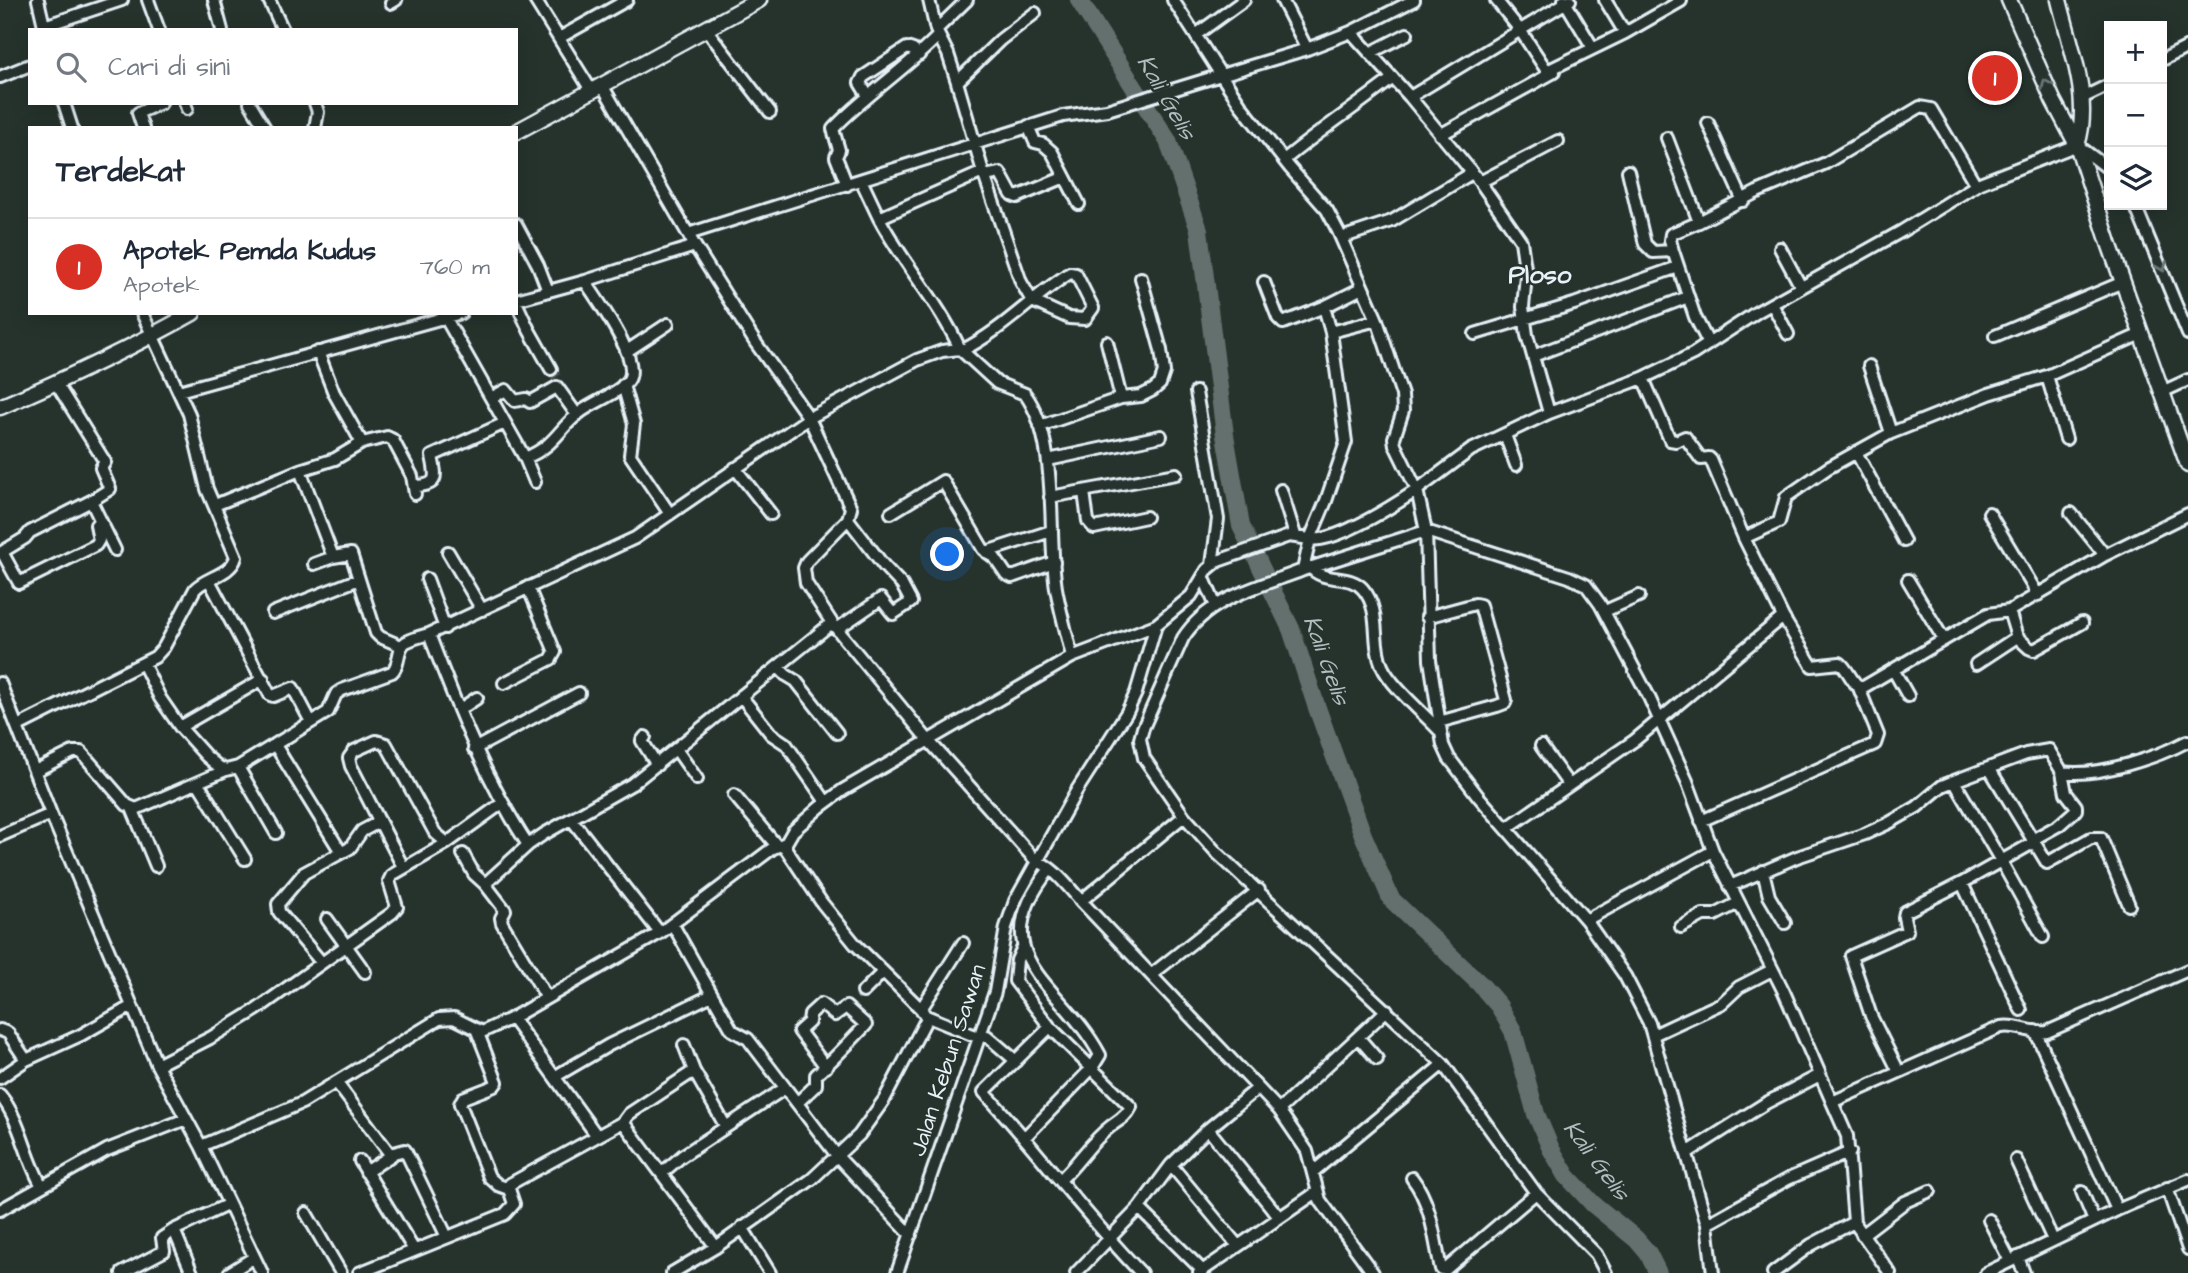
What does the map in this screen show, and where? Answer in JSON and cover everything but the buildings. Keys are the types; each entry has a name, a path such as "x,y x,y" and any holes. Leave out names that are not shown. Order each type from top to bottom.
{"main road":[{"path":"518,131 759,0"},
{"path":"2009,0 2053,100 2077,145 2188,465"},
{"path":"2059,0 2082,98 2083,127 2077,145"},
{"path":"0,407 56,383 189,315"}],"street":[{"path":"38,0 44,28 122,0"},
{"path":"148,0 158,28"},
{"path":"214,0 221,28"},
{"path":"269,0 282,28"},
{"path":"535,0 559,38 597,88 755,342 809,418 851,508 848,519 807,561 804,568 807,583 834,626 928,740 1043,865 1081,901 1279,1110 1302,1142 1317,1192 1325,1208 1373,1273"},
{"path":"559,38 627,0"},
{"path":"132,808 142,809 238,767 330,710 336,694 342,690 392,673 398,666 401,646 406,642 444,628 635,538 809,418 917,360 942,351 962,350 1004,325 1032,301 1073,272 1086,290 1093,308 1085,319 1074,320 1032,301 1021,282 984,174 948,54 937,33 929,0"},
{"path":"847,185 836,157 839,150 833,130 868,96 919,55 967,0"},
{"path":"1173,0 1221,75 1284,160 1327,210 1377,320 1402,396 1403,411 1395,445 1417,490 1426,531 1430,660 1439,707 1439,726 1449,758 1478,796 1586,920 1625,976 1653,1035 1707,1224 1713,1273"},
{"path":"1197,34 1244,0"},
{"path":"1282,0 1307,49"},
{"path":"688,234 1028,126 1063,116 1107,110 1307,49 1351,32 1414,0"},
{"path":"1496,0 1520,30 1546,71 1625,34"},
{"path":"1605,0 1625,34"},
{"path":"1410,97 1567,1 1593,48"},
{"path":"1440,135 1625,34 1665,5 1681,1"},
{"path":"957,82 1000,40 1035,13"},
{"path":"706,29 770,112"},
{"path":"1351,32 1410,97 1480,182 1521,241 1526,275 1523,307 1525,320 1549,413"},
{"path":"1370,53 1407,34"},
{"path":"2167,58 2188,47"},
{"path":"868,96 860,83 863,77 907,48 919,55"},
{"path":"0,77 28,66"},
{"path":"1284,160 1320,130 1347,114 1393,78"},
{"path":"2082,98 2104,87"},
{"path":"65,105 71,126"},
{"path":"142,126 138,113 156,105"},
{"path":"251,105 264,126"},
{"path":"315,126 318,112 316,105"},
{"path":"1709,344 1688,297 1670,240 1671,234 1825,163 1925,106 1931,109 1976,185"},
{"path":"1708,123 1743,201"},
{"path":"1028,126 1035,142 1046,146 1052,152 1079,204"},
{"path":"1667,138 1699,222"},
{"path":"1480,182 1558,141"},
{"path":"201,1146 282,1112 439,1019 454,1018 477,1031 488,1030 547,998 673,925 781,844 826,802 1072,657 1156,625 1191,596 1215,563 1270,541 1295,535 1322,539 1348,529 1417,490 1471,450 1549,413 1643,378 1693,354 1772,304 1902,231 1976,185 2077,145 2104,165"},
{"path":"1628,171 1645,244 1653,252 1673,251"},
{"path":"879,218 984,174 1000,173 1015,197 1065,177"},
{"path":"1341,238 1392,221 1472,173"},
{"path":"861,180 892,244 951,328 962,350 997,383 1026,394 1040,426 1048,460 1056,588 1072,657"},
{"path":"2137,210 2188,334"},
{"path":"518,228 538,265 548,291"},
{"path":"518,300 695,246"},
{"path":"1780,248 1801,287"},
{"path":"1475,334 1525,320 1678,267"},
{"path":"1040,426 1121,398 1141,396 1160,384 1164,372 1161,350 1141,278"},
{"path":"524,458 551,443 577,415 629,380 632,371 627,351 585,281"},
{"path":"1264,282 1281,323 1324,307 1362,288"},
{"path":"1995,336 2123,282"},
{"path":"1533,356 1688,297"},
{"path":"1772,304 1788,334"},
{"path":"518,306 528,330 551,369"},
{"path":"1304,569 1310,539 1346,442 1331,332 1324,307"},
{"path":"19,726 160,652 199,584 232,566 236,557 204,478 194,428 143,315"},
{"path":"179,391 454,315"},
{"path":"446,317 524,458 534,482"},
{"path":"1331,332 1377,320"},
{"path":"627,351 668,324"},
{"path":"1744,538 1779,522 1786,497 1829,468 1891,433 1989,394 2047,376 2141,334"},
{"path":"1107,342 1121,398"},
{"path":"318,352 334,393 362,443"},
{"path":"1869,366 1891,433"},
{"path":"2047,376 2066,439"},
{"path":"1643,378 1670,440 1676,441 1685,437 1701,459 1711,460 1744,538 1783,617 1810,664 1815,666 1840,663 1859,688 1878,735 1875,744 1701,821"},
{"path":"2162,391 2188,380"},
{"path":"56,383 105,462 101,468 110,489 30,532 2,552 19,583 96,545 99,540 96,525 101,523"},
{"path":"491,398 506,390 516,401 526,399 530,402 558,384 577,415"},
{"path":"623,386 634,424 630,455 670,514"},
{"path":"1196,392 1217,519 1215,563"},
{"path":"215,505 300,470 335,459 362,443 391,438 412,476 414,490 435,480 432,456 505,423"},
{"path":"1505,435 1516,465"},
{"path":"1048,460 1161,436"},
{"path":"1856,452 1904,541"},
{"path":"735,468 771,514"},
{"path":"300,470 332,557"},
{"path":"1050,497 1176,474"},
{"path":"891,513 943,481 986,552 995,558 1006,574 1012,577 1054,562"},
{"path":"1281,490 1295,535"},
{"path":"1084,492 1088,521 1094,528 1146,517"},
{"path":"91,501 115,550"},
{"path":"1989,513 2038,596"},
{"path":"2071,513 2105,555"},
{"path":"1859,688 1894,671 1988,614 2009,611 2105,555 2188,514"},
{"path":"485,884 544,834 632,784 778,667 834,626 885,595 896,619 911,602 902,585 848,519"},
{"path":"986,552 1051,531"},
{"path":"1606,1273 1596,1254 1536,1193 1443,1064 1209,845 1184,816 1144,758 1140,739 1183,638 1215,604 1304,569 1426,531 1579,580 1586,585 1609,609 1687,780 1713,850 1820,1074 1847,1136 1854,1222 1890,1273"},
{"path":"448,552 482,610"},
{"path":"314,564 351,554 376,633 401,646"},
{"path":"1304,569 1328,578 1355,582 1364,590 1371,600 1382,666 1390,678 1439,726"},
{"path":"1203,576 1215,604"},
{"path":"273,614 359,579"},
{"path":"427,579 444,628"},
{"path":"209,580 271,696 293,688 311,722"},
{"path":"1908,580 1944,640"},
{"path":"504,683 551,659 555,652 528,587"},
{"path":"1609,609 1639,596"},
{"path":"1427,617 1480,605 1506,700 1505,703 1439,726"},
{"path":"2009,611 2017,637 2034,650 2082,623"},
{"path":"1507,828 1635,740 1783,617"},
{"path":"1025,1137 1100,1057 1099,1052 1040,975 1023,947 1020,932 1025,908 1077,790 1128,712 1156,625"},
{"path":"429,634 474,749 501,804 528,845"},
{"path":"1976,664 2017,637"},
{"path":"143,663 160,698 180,727 212,762 226,770"},
{"path":"778,667 796,681 837,733"},
{"path":"1894,671 1908,696"},
{"path":"180,727 262,679"},
{"path":"0,683 19,726 51,814 157,1065 201,1146 227,1205 262,1273"},
{"path":"474,749 579,693"},
{"path":"741,696 771,734 786,744 826,802"},
{"path":"459,710 477,698"},
{"path":"645,737 643,744 657,765"},
{"path":"403,867 349,761 354,751 376,741 383,742 435,833 447,843"},
{"path":"2062,772 2089,771 2143,761 2188,741"},
{"path":"275,745 341,852"},
{"path":"1541,746 1569,785"},
{"path":"676,749 697,779"},
{"path":"1730,887 1763,871 1889,823 1954,781 2045,750 2051,752 2062,772 2066,793 2076,810 2059,825 2001,861 1905,912 1907,931 1851,956 1871,1016 1899,1072"},
{"path":"34,771 73,752 82,752 132,808 156,866"},
{"path":"238,767 276,833"},
{"path":"1989,768 2047,863 2091,838 2099,837 2129,905"},
{"path":"1954,781 2043,937"},
{"path":"198,783 245,859"},
{"path":"734,794 781,844 822,903 855,943 924,1012 986,1038 1016,1061"},
{"path":"157,1065 232,1025 395,910 397,903 390,878 403,867 447,843 501,804"},
{"path":"0,836 51,814"},
{"path":"1081,901 1184,816"},
{"path":"572,820 660,933"},
{"path":"322,963 279,912 278,904 304,873 352,845 362,831 379,822"},
{"path":"1586,920 1713,850"},
{"path":"463,854 474,874 505,910 502,923 547,998"},
{"name":"Jalan Kebun Sawan","path":"897,1273 963,1080 986,1038 1009,914 1043,865"},
{"path":"1763,871 1769,895 1785,923"},
{"path":"1962,883 2021,1010"},
{"path":"1151,975 1259,890"},
{"path":"1681,927 1703,915 1715,915 1738,903"},
{"path":"327,919 365,972"},
{"path":"673,925 732,1030 748,1039 838,1157 911,1235"},
{"path":"672,1273 716,1247 812,1179 838,1157 877,1112 921,1032 924,1012 963,943"},
{"path":"1023,947 1017,960 1014,981 1050,1027 1131,1107 1093,1142 1078,1164 1060,1180"},
{"path":"1653,1035 1722,1003 1739,987 1772,970"},
{"path":"1832,1102 2001,1027 2013,1026 2040,1032 2188,970"},
{"path":"863,992 883,972"},
{"path":"556,1076 609,1045 712,995"},
{"path":"797,1103 816,1085 815,1077 826,1067 866,1025 846,1007 835,1015 821,1004 810,1014 809,1022 799,1031 826,1067"},
{"path":"0,1078 26,1060 81,1035 132,1006"},
{"path":"1279,1110 1387,1010"},
{"path":"512,1018 597,1136"},
{"path":"1050,1027 984,1092 1025,1137 1106,1236 1141,1273"},
{"path":"0,1030 8,1033 26,1060"},
{"path":"477,1031 497,1082 494,1086 463,1098 460,1104 489,1177 498,1185 509,1189"},
{"path":"2040,1032 2117,1210"},
{"path":"1358,1037 1377,1059"},
{"path":"684,1045 694,1071 726,1127"},
{"path":"1313,1172 1443,1064"},
{"path":"359,1273 509,1211 514,1201 509,1189 512,1182 623,1122 629,1114 694,1071"},
{"path":"1687,1153 1820,1074"},
{"path":"336,1082 393,1155"},
{"path":"662,1173 785,1088"},
{"path":"1076,1273 1106,1236 1139,1208 1171,1165 1208,1129 1258,1088"},
{"path":"0,1095 12,1111 24,1148 42,1186"},
{"path":"0,1210 107,1150 186,1119"},
{"path":"623,1122 716,1247"},
{"path":"1208,1129 1279,1217"},
{"path":"366,1172 405,1150 447,1237"},
{"path":"1707,1224 1788,1179 1850,1152"},
{"path":"2016,1160 2053,1240"},
{"path":"360,1161 414,1250"},
{"path":"1171,1165 1238,1246"},
{"path":"1412,1178 1423,1192 1428,1205 1441,1271 1536,1193"},
{"path":"1986,1273 2117,1210 2188,1180"},
{"path":"2167,1188 2188,1249"},
{"path":"1862,1236 1905,1202 1930,1191"},
{"path":"1139,1208 1201,1272 1317,1192"},
{"path":"2082,1192 2094,1221"},
{"path":"122,1273 164,1251 162,1238 174,1230 227,1205"},
{"path":"306,1213 341,1273"},
{"path":"1989,1220 2024,1273"},
{"path":"1773,1273 1811,1245 1854,1222"},
{"path":"742,1227 770,1273"},
{"path":"174,1230 192,1273"},
{"path":"229,1273 253,1258"}],"waterway":[{"name":"Kali Gelis","path":"1079,0 1168,141 1199,230 1225,435 1241,526 1291,629 1363,835 1391,899 1480,984 1499,1006 1513,1031 1536,1114 1551,1149 1567,1176 1593,1204 1636,1239 1648,1253 1658,1273"}],"tunnel":[{"path":"551,369 559,381"}],"place":[{"name":"Apotek Pemda Kudus","path":"1995,78"}],"district":[{"name":"Ploso","path":"1540,274"}]}
